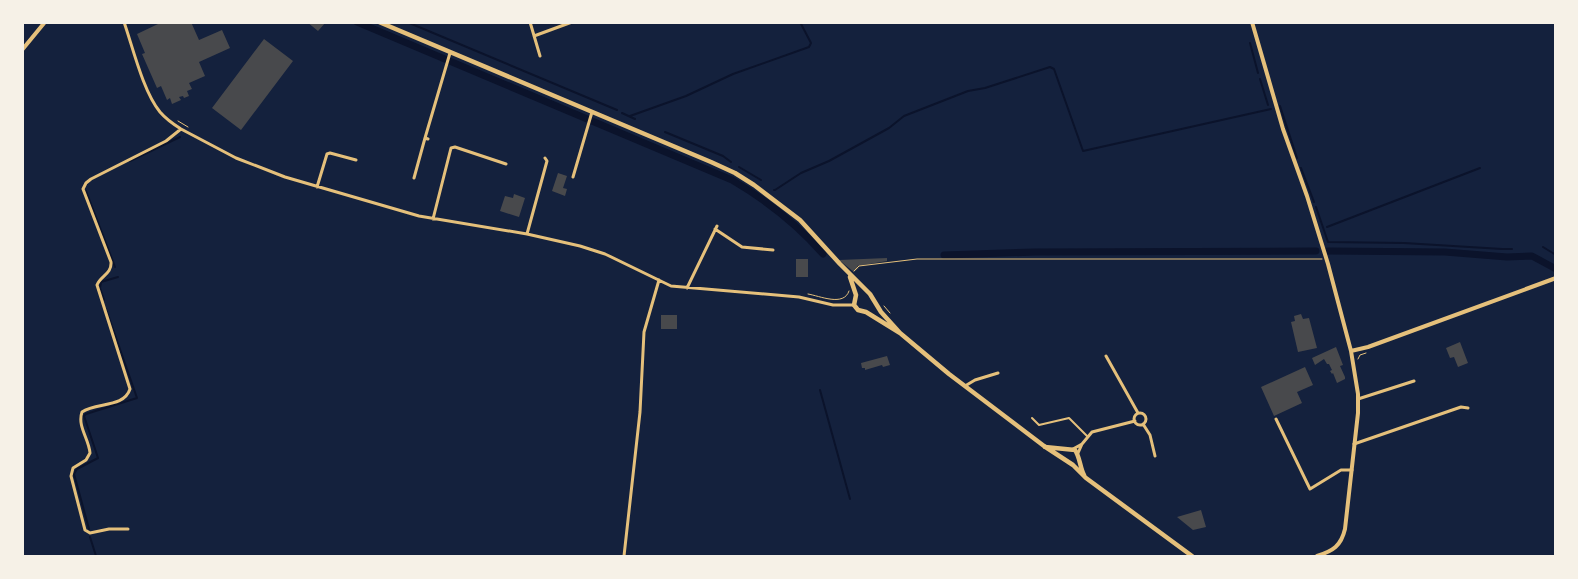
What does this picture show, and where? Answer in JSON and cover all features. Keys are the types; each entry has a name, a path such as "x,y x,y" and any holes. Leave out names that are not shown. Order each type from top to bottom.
{"main road":[{"path":"379,22 449,55 711,162 750,182 800,220 848,273 873,296 872,308 866,312"},
{"path":"848,273 856,295 854,305 860,311 866,312 900,333 964,386 1044,446 1071,463 1086,478 1192,556"},
{"path":"856,295 861,292 868,292"},
{"path":"874,302 900,333"},
{"path":"1044,446 1071,450 1078,455 1080,467 1086,478"},
{"path":"1066,460 1065,453 1071,450"},
{"path":"1071,463 1076,462 1078,455"}],"street":[{"path":"22,50 45,22"},
{"path":"124,22 143,78 155,105 170,122 254,166 317,187 432,219 527,234 580,246 614,258 671,286 799,297 833,305 854,305"},
{"path":"530,22 540,56"},
{"path":"534,36 572,22"},
{"path":"1252,22 1283,129 1317,228 1351,351 1358,399 1352,470 1343,538 1337,548 1317,556"},
{"path":"414,178 449,55"},
{"path":"573,177 592,112"},
{"path":"128,529 109,529 90,533 85,530 71,476 73,468 86,460 90,453 81,423 82,412 88,408 125,398 130,389 97,285 109,271 111,262 83,189 91,179 166,141 181,129"},
{"path":"432,219 452,148 506,164"},
{"path":"317,187 327,154 330,153 356,160"},
{"path":"527,234 547,161 545,158"},
{"path":"687,288 716,227 742,248 773,250"},
{"path":"1351,351 1368,347 1556,278"},
{"path":"624,556 640,412 644,332 659,280"},
{"path":"1106,356 1138,413 1145,415 1146,421 1143,424"},
{"path":"964,386 975,380 998,373"},
{"path":"1358,399 1414,381"},
{"path":"1354,444 1461,407 1468,408"},
{"path":"1135,421 1134,418 1138,413"},
{"path":"1276,419 1310,489 1341,470 1352,470"},
{"path":"1135,421 1139,425 1143,424"},
{"path":"1078,455 1082,444 1095,431 1135,421"},
{"path":"1143,424 1150,435 1155,456"},
{"path":"1071,450 1082,444"}],"lane":[{"path":"1032,418 1039,425 1068,418 1088,436"}],"path":[{"path":"173,118 191,128"},
{"path":"848,273 859,266 917,259 1321,259"},
{"path":"886,308 891,317"}],"building":[{"path":"158,22 191,22 199,40 222,30 230,48 199,62 205,76 189,83 192,89 187,91 189,96 179,97 181,100 172,104 170,98 167,100 161,86 157,88 142,54 145,53 137,34 158,24"},
{"path":"307,22 326,22 318,31"},
{"path":"264,39 293,61 241,130 212,108"},
{"path":"558,173 567,176 563,188 567,189 565,196 552,191"},
{"path":"514,194 525,198 519,217 500,211 505,196 513,198"},
{"path":"887,258 887,261 857,266 859,268 854,272 839,260"},
{"path":"796,259 808,259 808,277 796,277"},
{"path":"1301,314 1303,319 1309,318 1317,348 1298,352 1291,322 1295,321 1294,316"},
{"path":"661,315 677,315 677,329 661,329"},
{"path":"1460,342 1468,363 1458,367 1454,357 1450,358 1446,348"},
{"path":"1336,347 1343,365 1340,366 1345,377 1345,379 1337,383 1333,373 1330,371 1332,370 1329,364 1324,359 1315,365 1312,358"},
{"path":"887,356 890,365 883,367 882,365 865,370 865,368 862,368 861,363"},
{"path":"1305,367 1313,385 1297,392 1302,403 1274,416 1261,387"},
{"path":"1201,510 1206,527 1193,530 1177,517"}],"waterway":[{"path":"357,22 732,180 780,213 823,254"},
{"path":"407,22 617,110"},
{"path":"630,116 686,96 733,74 809,47 811,43 800,22"},
{"path":"1250,43 1258,73"},
{"path":"774,190 801,173 829,161 889,128 904,116 968,91 985,88 1050,67 1054,69 1083,151 1271,109"},
{"path":"1260,79 1268,105"},
{"path":"1280,106 1297,158"},
{"path":"622,113 635,119"},
{"path":"665,132 723,156 731,162"},
{"path":"130,161 180,137"},
{"path":"739,167 761,180"},
{"path":"1301,168 1314,202"},
{"path":"1327,227 1480,168"},
{"path":"86,191 115,267"},
{"path":"1316,207 1328,242 1404,243 1512,249"},
{"path":"1543,247 1556,255"},
{"path":"944,255 1035,252 1316,251"},
{"path":"1328,251 1445,252 1507,257 1532,256 1556,269"},
{"path":"104,300 100,288 101,282 118,277"},
{"path":"89,529 74,474 77,469 98,458 84,416 137,398 106,309"},
{"path":"820,390 850,499"},
{"path":"90,537 96,556"}]}
